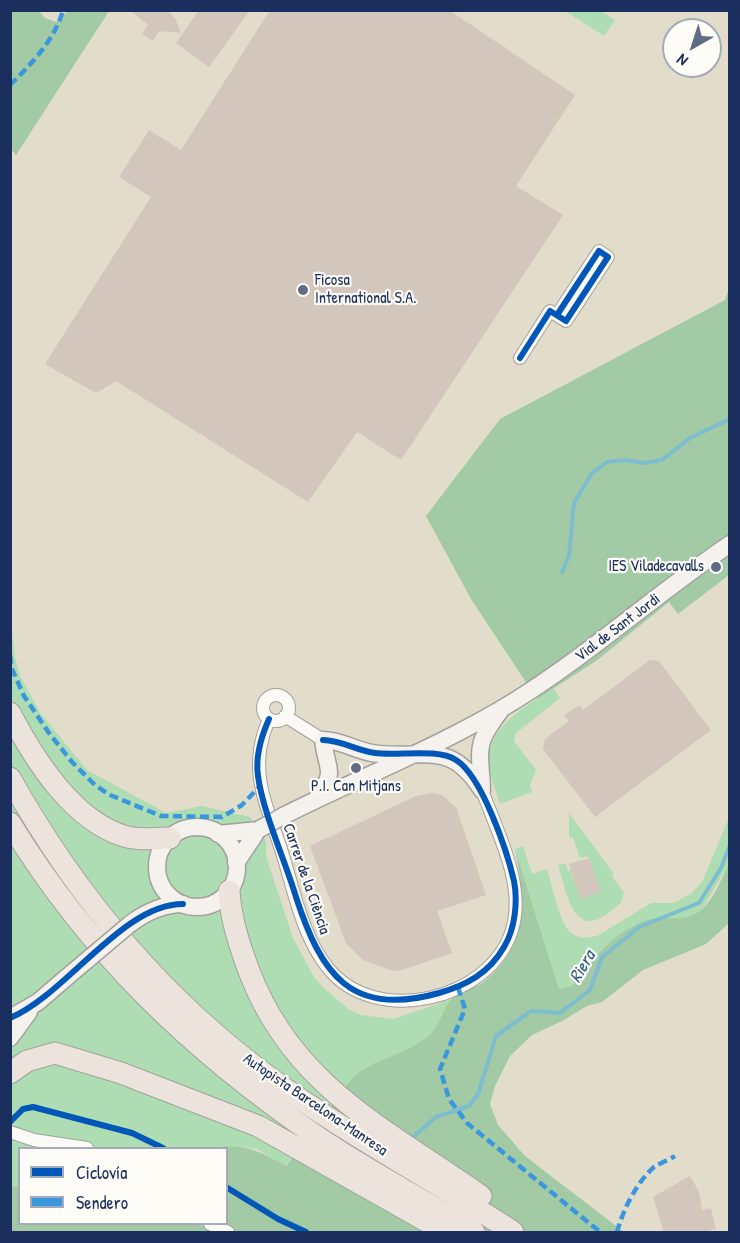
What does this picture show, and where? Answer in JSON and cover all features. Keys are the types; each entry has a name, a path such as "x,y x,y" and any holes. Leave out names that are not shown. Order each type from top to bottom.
{"highway":[{"path":"10,713 49,774 88,817 100,826 126,837 170,838"},
{"name":"Autopista Barcelona-Manresa","path":"10,778 83,892 127,947 192,1014 247,1060 332,1120 513,1233"},
{"name":"Autopista Barcelona-Manresa","path":"10,822 45,876 87,933 177,1029 251,1089 321,1139 474,1233"},
{"path":"229,891 231,919 254,986 278,1030 313,1074 345,1104 531,1233"},
{"path":"10,1073 27,1061 55,1053 121,1073 258,1126 446,1233"}],"street":[{"path":"520,358 550,311 566,321 608,257 599,252 557,315"},
{"name":"Vial de Sant Jordi","path":"258,830 503,707 594,647 729,544"},
{"path":"274,695 287,702 289,708 285,716 280,720 269,719 263,706 268,698 274,695"},
{"path":"482,790 479,748 485,733 503,707"},
{"path":"285,716 323,740 331,740 368,752 444,755 455,759 470,772 482,790"},
{"name":"Carrer de la Ciència","path":"269,719 261,738 258,775 307,930 318,955 329,969 341,981 366,996 399,1001 419,998 464,985 486,970 504,947 515,914 513,881 482,790"},
{"path":"316,800 330,776 330,766 323,740"},
{"path":"10,1018 38,1002 133,922 169,904 197,907 211,905 229,891 235,878 236,863 229,844 218,834 205,828 190,828 170,838 158,859 159,878 152,897 133,922"},
{"path":"218,834 258,830"},
{"path":"236,863 258,830"},
{"path":"159,878 170,896 183,904"},
{"path":"10,1038 38,1002"},
{"path":"11,1132 34,1140 75,1147"},
{"path":"212,1225 228,1233"}],"green space":[{"path":"11,10 39,11 45,18 56,22 68,11 109,11 16,155 10,148"},
{"path":"565,11 601,11 615,20 604,36"},
{"path":"729,289 729,575 678,614 669,602 596,661 537,699 471,599 426,516 500,419 725,300"},
{"path":"10,614 15,657 20,676 41,714 87,770 166,813 202,806 250,817 266,841 266,856 293,938 314,977 348,1009 361,1015 393,1019 452,999 439,1025 430,1035 410,1048 374,1064 353,1077 285,1166 257,1149 241,1147 18,1147 18,1186 11,1187"},
{"path":"553,688 560,698 515,734 514,741 536,770 530,785 532,792 500,804 490,770 491,746 503,726 512,717"},
{"path":"569,813 614,874 612,876 624,893 621,903 598,919 589,921 581,918 575,912 566,893 558,865 565,863 568,871 571,870 580,899 600,892 588,856 580,858 573,838 569,837"},
{"path":"729,818 729,863 703,908 693,916 678,918 596,955 572,986 559,989 515,849 523,846 532,874 547,869 559,912 570,932 579,937 593,937 651,903 674,903 692,893 703,880"},
{"path":"515,849 559,989 572,986 605,947 625,931 648,920 688,917 700,911 711,899 729,863 729,923 706,944 643,970 602,1002 587,1006 532,1035 510,1056 495,1086 490,1104 498,1125 525,1156 624,1232 11,1232 10,1187 18,1186 18,1225 228,1225 228,1147 218,1147 233,1146 243,1147 269,1156 286,1166 353,1077 426,1038 435,1029 454,997 482,983 500,966 517,935 521,919 521,885"}],"building":[{"path":"130,10 169,12 175,18 181,33 159,31 153,41 142,34 148,25"},
{"path":"199,10 250,10 209,67 176,43"},
{"name":"Ficosa International S.A.","path":"270,10 449,10 575,95 516,186 563,215 401,460 357,432 308,502 116,381 96,393 45,364 151,197 119,177 149,130 181,150"},
{"path":"650,660 659,661 711,730 595,817 543,749 545,739 569,721 564,716 579,705 583,710"},
{"path":"432,793 442,795 456,807 486,895 437,911 452,953 399,971 390,970 363,960 346,943 310,846 416,796"},
{"path":"589,858 601,892 580,899 569,864"},
{"path":"690,1176 699,1192 702,1210 711,1208 716,1229 709,1230 709,1233 664,1233 653,1197"}],"waterway":[{"path":"562,572 569,556 574,503 592,473 607,462 625,460 643,463 662,460 690,438 730,419"},
{"name":"Riera","path":"412,1138 436,1117 469,1106 478,1094 496,1036 531,1011 560,1013 590,990 602,957 639,927 699,903 721,868 730,845"}],"marked path":[{"path":"10,85 34,60 48,41 63,10"},
{"path":"10,655 12,669 24,696 49,733 72,762 95,785 110,795 161,816 222,817 242,805 260,786"},
{"path":"458,987 465,1009 440,1069 449,1099 467,1123 600,1232"},
{"path":"617,1232 627,1206 647,1173 675,1156"}],"cycle path":[{"path":"520,358 550,311 566,321 608,257 599,251 557,315"},
{"path":"269,719 258,754 257,769 261,790 269,821 306,924 329,968 344,983 362,994 383,999 409,999 439,993 468,982 491,964 508,940 515,915 516,898 506,852 492,815 475,781 466,769 448,756 428,753 375,753 323,740"},
{"path":"10,1018 52,990 116,934 138,918 160,908 183,904"},
{"path":"10,1122 23,1109 33,1107 132,1133 161,1147"},
{"path":"228,1188 278,1219 306,1232"}],"place":[{"name":"Ficosa International S.A.","path":"303,290"},
{"name":"IES Viladecavalls","path":"716,567"},
{"name":"P.I. Can Mitjans","path":"356,768"}]}
